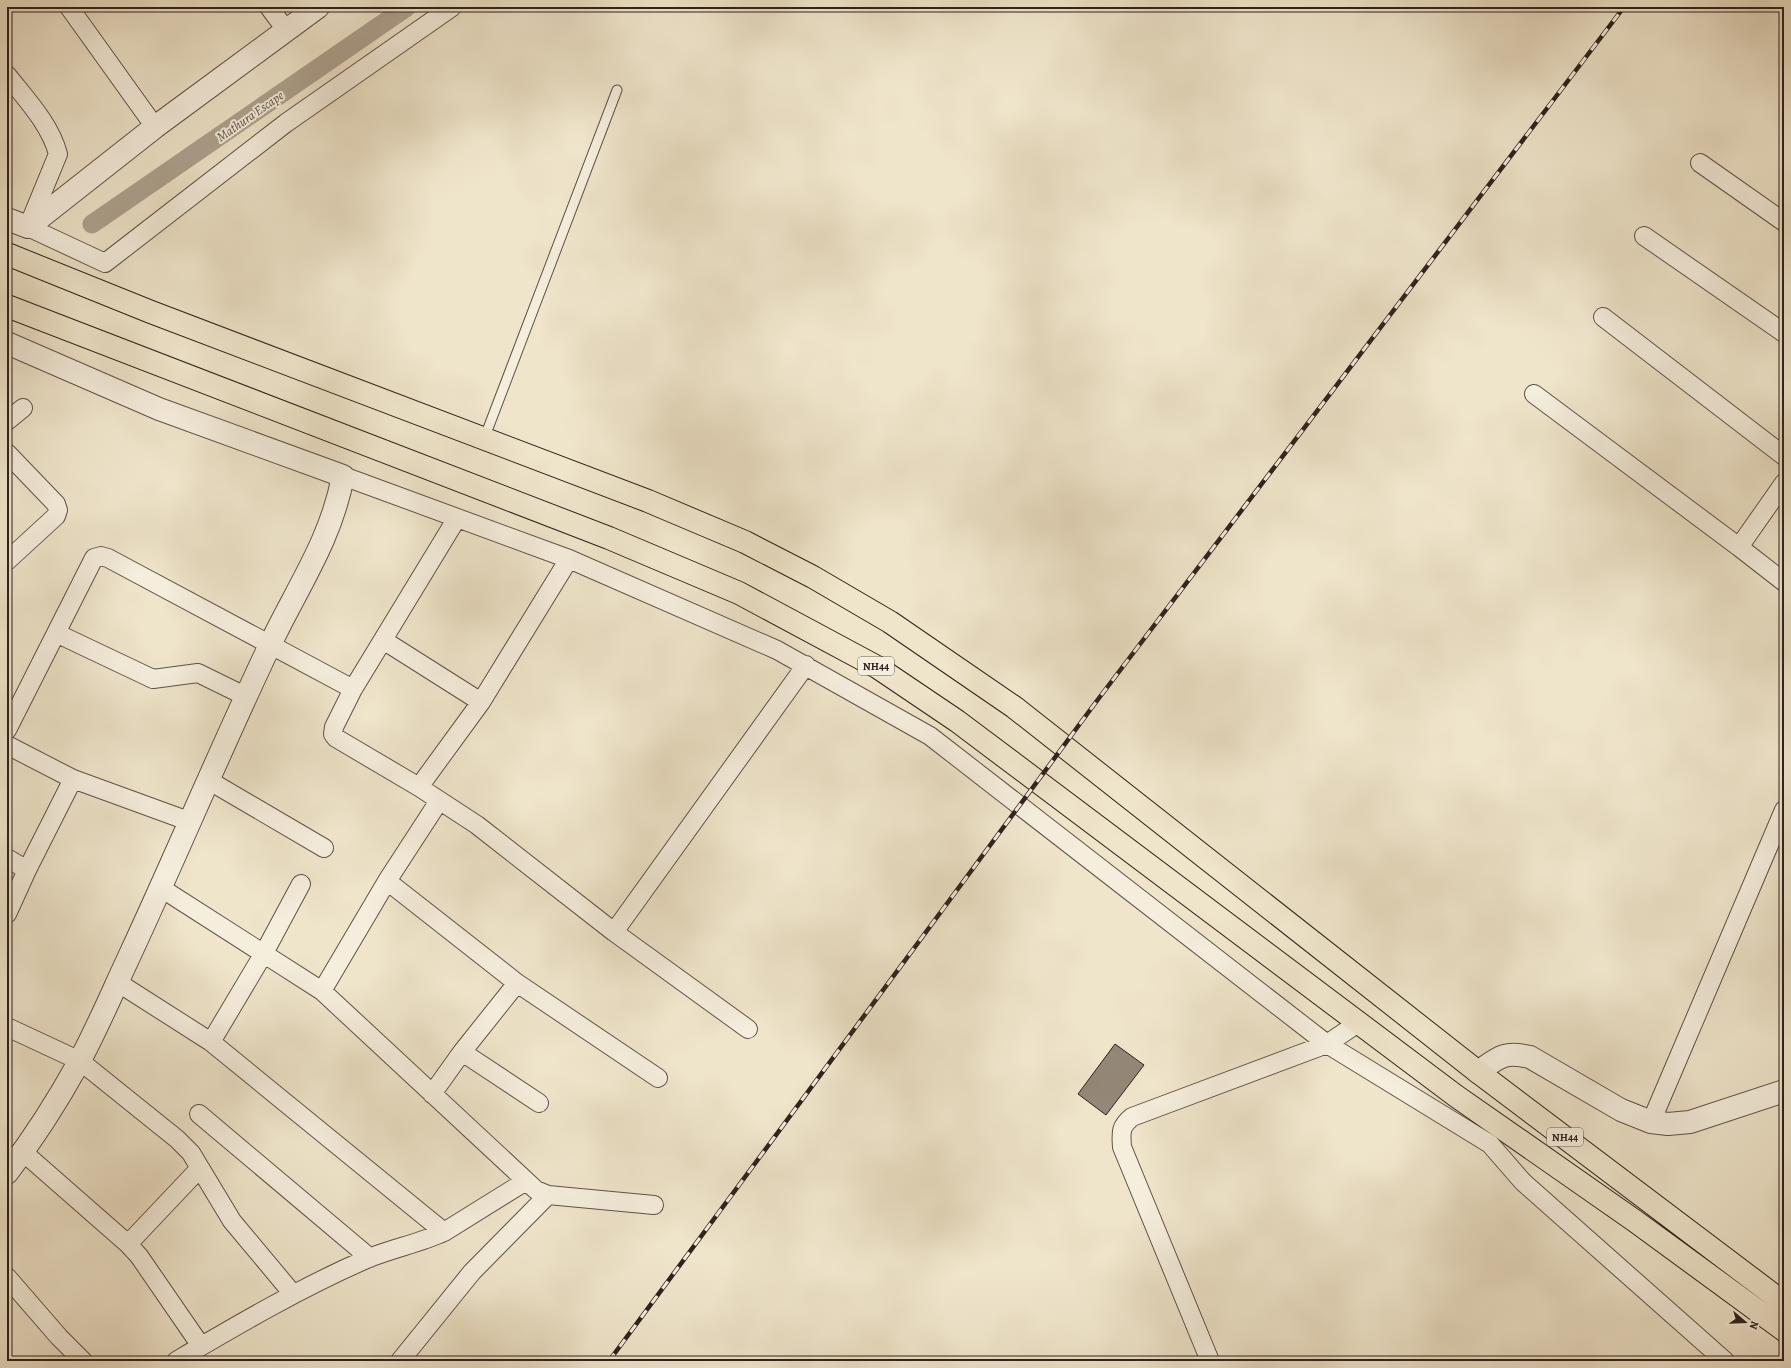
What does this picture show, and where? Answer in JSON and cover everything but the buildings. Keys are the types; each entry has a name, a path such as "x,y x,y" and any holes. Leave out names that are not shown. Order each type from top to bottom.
{"highway":[{"name":"NH44","path":"7,254 151,312 648,501 744,542 813,577 890,622 1014,707 1478,1072 1784,1303"},
{"name":"NH44","path":"7,306 609,538 740,593 877,667 957,721 1170,879 1456,1096 1635,1221 1784,1330"}],"street":[{"path":"69,7 155,127"},
{"path":"269,7 286,30"},
{"path":"28,227 155,127 318,7"},
{"path":"7,219 28,227 104,263 286,123 452,7"},
{"path":"7,75 38,114 55,143 58,154 28,227"},
{"path":"1700,163 1784,222"},
{"path":"1644,236 1784,333"},
{"path":"1604,317 1784,456"},
{"path":"7,343 159,409 569,559 777,650 930,736 1327,1044 1490,1144 1523,1182 1725,1361"},
{"path":"1534,394 1784,582"},
{"path":"7,421 23,408"},
{"path":"7,453 56,504 58,510 56,516 7,561"},
{"path":"7,1173 23,1152 80,1061 162,888 208,780 269,646 316,559 335,509 343,476"},
{"path":"1739,548 1784,484"},
{"path":"457,518 353,689 334,727 333,734 336,738 419,787 478,825 573,898 614,932 748,1029"},
{"path":"7,730 94,558 101,556 108,558 269,646 353,689"},
{"path":"419,787 481,702 569,559"},
{"path":"56,633 153,679 198,673 247,697"},
{"path":"383,640 481,702"},
{"path":"614,932 806,666"},
{"path":"7,745 73,779 190,822"},
{"path":"7,914 27,870 73,779"},
{"path":"208,780 324,848"},
{"path":"322,991 387,881 439,800"},
{"path":"1651,1122 1784,810"},
{"path":"7,858 27,870"},
{"path":"387,881 517,983 658,1078"},
{"path":"211,1042 264,953 301,884"},
{"path":"162,888 322,991 536,1190 548,1195 654,1205"},
{"path":"117,982 211,1042 444,1232"},
{"path":"432,1094 462,1052 517,983"},
{"path":"1210,1361 1122,1147 1121,1134 1124,1124 1132,1117 1327,1044 1358,1022"},
{"path":"7,1027 80,1061 177,1139 191,1153 232,1221 293,1294"},
{"path":"462,1052 539,1103"},
{"path":"1478,1072 1499,1056 1514,1054 1530,1057 1621,1110 1651,1122 1668,1124 1690,1122 1784,1091"},
{"path":"199,1114 370,1258"},
{"path":"23,1152 128,1244 139,1256 201,1346"},
{"path":"128,1244 200,1169"},
{"path":"176,1361 293,1294 370,1258 432,1238 444,1232 526,1181"},
{"path":"400,1361 472,1272 548,1195"},
{"path":"7,1277 54,1332 83,1361"}],"lane":[{"path":"484,439 617,90"}],"waterway":[{"name":"Mathura Escape","path":"92,224 407,7"}],"railway":[{"path":"609,1361 1096,702 1624,7"}]}
